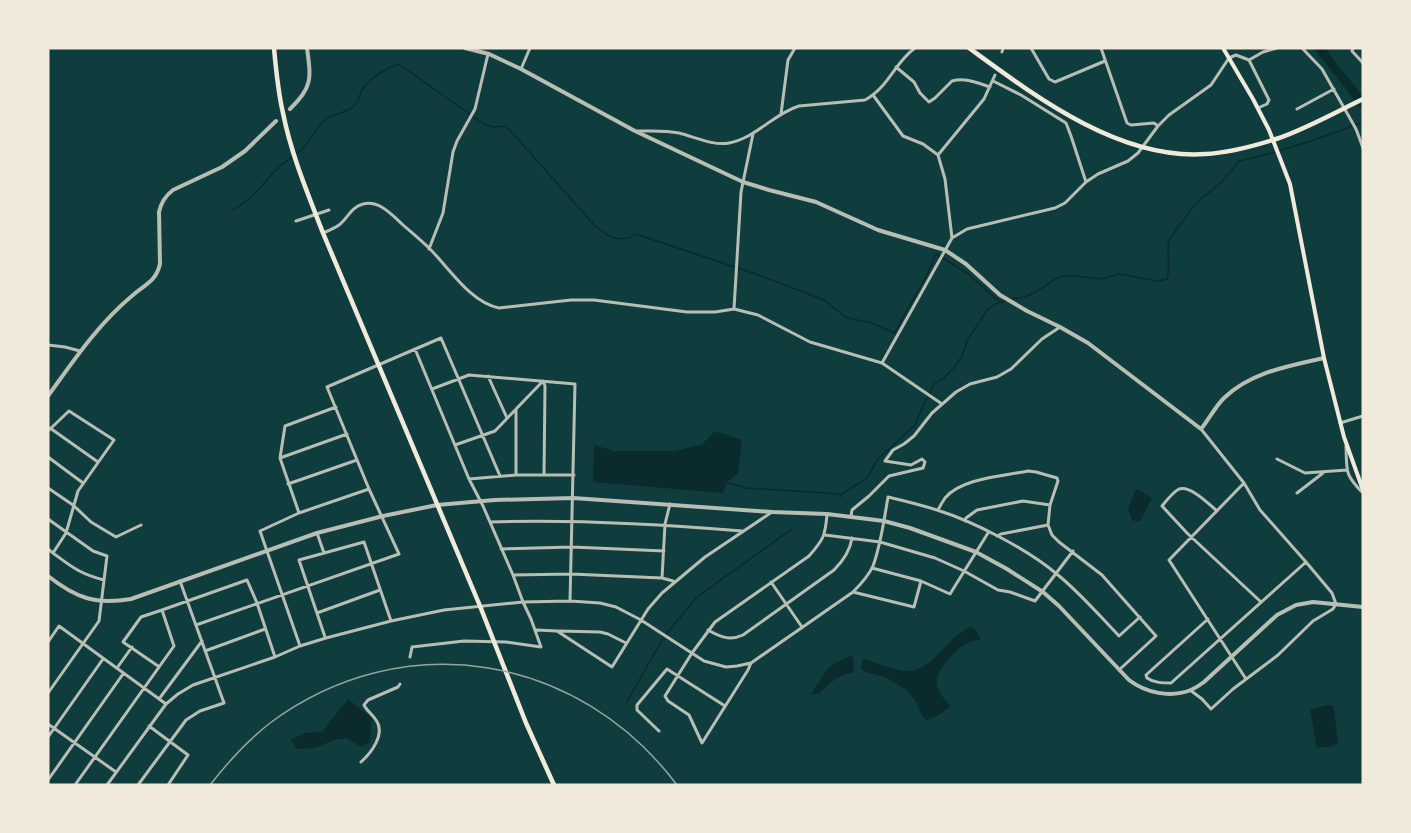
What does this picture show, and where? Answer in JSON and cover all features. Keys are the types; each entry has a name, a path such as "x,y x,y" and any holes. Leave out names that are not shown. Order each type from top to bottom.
{"main road":[{"path":"274,48 283,115 323,233 484,615 526,723 554,785"},
{"path":"969,48 1037,97 1073,118 1142,147 1177,153 1205,154 1245,148 1274,140 1363,99"},
{"path":"1223,48 1274,140 1290,184 1324,358 1345,441 1363,492"}],"street":[{"path":"290,109 302,96 309,81 307,48"},
{"path":"465,48 489,54 521,69 635,131 743,182 816,202 878,230 945,250 966,264 1000,296 1088,343 1201,429 1244,483 1260,510 1332,593 1336,604"},
{"path":"521,69 530,48"},
{"path":"781,114 788,60 795,48"},
{"path":"635,131 660,130 716,143 729,143 753,134 781,114 799,106 859,101 873,95 882,88 896,67 914,48"},
{"path":"1030,48 1049,79 1053,81 1105,61"},
{"path":"1101,48 1127,123 1131,125 1154,123 1158,126"},
{"path":"1248,60 1264,50 1277,48"},
{"path":"1302,48 1322,69 1356,129 1363,148"},
{"path":"1353,48 1352,51 1363,63"},
{"path":"429,249 443,213 453,152 475,109 489,54"},
{"path":"882,363 952,238 967,230 1055,208 1065,203 1086,182 1128,161 1138,153 1169,115 1211,85 1229,58 1236,55 1248,60 1269,100 1267,104 1258,108"},
{"path":"896,67 914,82 929,102 955,80 966,80 990,87"},
{"path":"938,154 976,110 995,75"},
{"path":"993,81 1022,95 1066,123 1086,182"},
{"path":"1297,109 1334,89"},
{"path":"873,95 903,135 938,154 945,179 952,238"},
{"path":"48,396 80,351 114,310 154,280 160,264 159,212 167,194 230,162 276,121"},
{"path":"734,309 741,192 753,134"},
{"path":"323,233 337,226 352,209 366,203 372,204 382,207 429,249 466,288 491,307 594,300 687,312 734,309 758,315 810,342 882,363 942,404"},
{"path":"296,221 329,210"},
{"path":"851,516 852,510 870,496 889,476 923,468 925,462 922,459 912,465 885,461 893,450 914,436 932,413 956,392 970,384 997,377 1011,369 1042,339 1060,327"},
{"path":"196,625 399,554 369,489 327,387 441,338 500,476"},
{"path":"48,345 80,351"},
{"path":"410,657 412,647 464,641 506,642 541,647 536,630 454,445 415,349"},
{"path":"1201,429 1224,398 1242,383 1273,370 1324,358"},
{"path":"432,389 469,375 575,384 570,601"},
{"path":"488,376 507,418"},
{"path":"454,445 495,430 543,381"},
{"path":"543,381 545,386 544,475"},
{"path":"299,513 280,458 285,426 336,407"},
{"path":"516,409 516,476"},
{"path":"53,553 66,533 78,491 114,440 69,411 49,430 98,462"},
{"path":"1340,423 1363,417"},
{"path":"280,458 347,434"},
{"path":"1345,441 1347,470 1350,479 1363,492"},
{"path":"48,458 83,483"},
{"path":"288,484 358,459"},
{"path":"1277,459 1305,473 1347,470"},
{"path":"938,510 946,497 956,488 967,483 1028,471 1036,471 1057,478 1048,525 1052,535 1102,575 1156,636 1119,670"},
{"path":"1297,493 1324,472"},
{"path":"469,479 500,476 574,475"},
{"path":"1244,483 1169,560 1246,679"},
{"path":"48,488 73,505 91,522 116,537 141,525"},
{"path":"1217,511 1200,497 1183,488 1179,489 1162,506 1261,602"},
{"path":"300,646 260,531 299,513 369,489"},
{"path":"106,785 166,704 193,685 326,638 444,610 523,602 600,603 616,607 641,620 704,661 726,667 751,663 853,592 864,579 872,567 888,497 938,510 997,536 1057,574 1078,592 1119,636 1140,617"},
{"path":"48,576 69,592 113,602 131,598 317,533 437,505 573,498 851,516 910,528 976,552 1007,569 1042,592 1067,614 1139,688 1150,692 1171,693 1190,690 1204,682 1277,615 1296,605 1313,602 1363,607"},
{"path":"965,521 977,510 1023,501 1050,505"},
{"path":"662,579 665,524 670,504"},
{"path":"557,631 612,667 641,620 674,581 772,512"},
{"path":"751,663 702,742 689,715 668,701 665,696 715,622 809,556 819,545 825,535 827,514"},
{"path":"48,519 93,551 107,556 99,621 48,693"},
{"path":"490,522 572,520 665,524 743,531"},
{"path":"997,536 1048,525"},
{"path":"872,567 921,581 950,594 988,532"},
{"path":"317,533 324,553"},
{"path":"825,535 879,542 935,558 998,590 1035,601 1073,551"},
{"path":"708,630 727,639 736,638 787,605 834,570 847,554 852,538"},
{"path":"326,638 299,560 364,542 391,621"},
{"path":"501,549 572,547 664,551"},
{"path":"48,549 77,571 104,580"},
{"path":"1208,620 1146,675 1147,678 1151,681 1171,683 1306,562"},
{"path":"513,576 571,574 674,581"},
{"path":"158,666 123,642 141,617 247,580 275,657"},
{"path":"138,785 170,740 192,715 224,702 180,581"},
{"path":"853,592 914,607 921,581"},
{"path":"771,582 803,628"},
{"path":"317,613 380,590"},
{"path":"1190,690 1211,709 1278,655 1313,621 1333,609 1336,604"},
{"path":"75,785 174,646 162,610"},
{"path":"48,642 59,626 166,704"},
{"path":"205,651 266,629"},
{"path":"536,630 600,632 626,643"},
{"path":"159,699 202,641"},
{"path":"117,669 132,647"},
{"path":"48,737 103,659"},
{"path":"659,731 637,710 637,705 667,669 725,706"},
{"path":"48,780 123,673"},
{"path":"361,762 374,746 379,727 364,705 368,700 400,684"},
{"path":"48,724 116,772"},
{"path":"149,726 188,755 168,785"}],"water":[{"path":"715,431 742,440 738,473 728,481 723,493 593,482 594,445 614,451 674,451 701,445"},
{"path":"1136,489 1152,498 1138,522 1132,520 1128,509"},
{"path":"969,627 976,631 980,640 969,642 956,651 942,668 937,680 939,692 951,706 927,720 905,689 885,677 869,673 861,668 863,659 899,670 916,670 930,662"},
{"path":"851,656 854,672 834,680 819,694 811,694 828,668"},
{"path":"348,699 372,718 369,743 360,747 347,738 334,740 315,748 298,749 290,740 305,733 322,732"},
{"path":"1329,705 1334,707 1338,743 1334,746 1317,748 1310,709"}],"waterway":[{"path":"1319,48 1363,104"},
{"path":"296,154 326,119 352,108 370,80 398,64 484,124 493,127 506,126 596,227 615,238 625,239 636,234 756,274 824,300 847,318 872,323 895,333 936,254 967,273 1000,302"},
{"path":"840,497 867,478 878,459 915,425 935,383 943,379 956,365 968,339 988,309 1010,299 1025,297 1057,278 1065,276 1101,279 1119,274 1158,281 1167,279 1169,240 1196,203 1222,182 1239,161 1302,144 1363,122"},
{"path":"233,210 251,197 279,167 292,157"},
{"path":"727,482 745,488 841,494"},
{"path":"627,702 663,638 697,597 792,529"}],"railway":[{"path":"210,785 238,752 270,723 322,692 376,672 431,665 487,668 540,682 591,706 637,741 677,785"}]}
